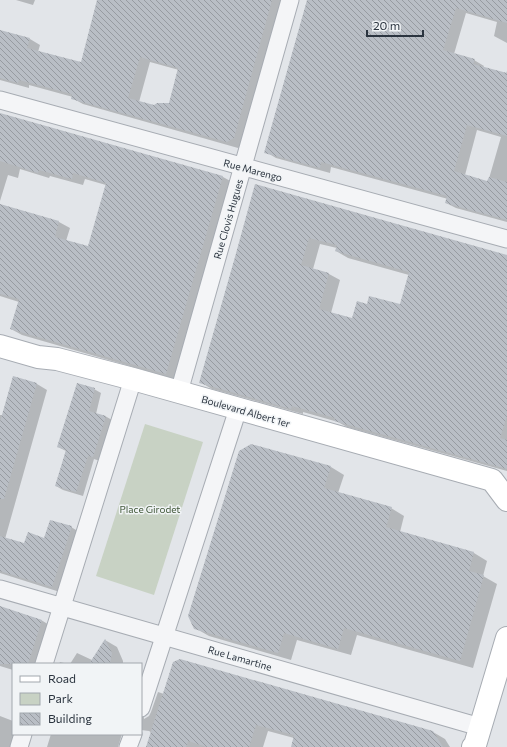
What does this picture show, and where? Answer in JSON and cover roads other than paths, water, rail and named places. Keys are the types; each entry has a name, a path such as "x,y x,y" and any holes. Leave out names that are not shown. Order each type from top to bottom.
{"main road":[{"name":"Boulevard Albert 1er","path":"0,346 38,357 57,359 133,379 499,480 507,500"},
{"path":"476,741 507,638"}],"street":[{"name":"Rue Clovis Hugues","path":"179,392 290,0"},
{"name":"Rue Marengo","path":"0,100 507,239"},
{"path":"44,663 133,379"},
{"path":"142,705 238,409"},
{"name":"Rue Lamartine","path":"0,589 164,636 476,741"},
{"path":"19,747 23,735"},
{"path":"128,747 133,735"}],"park label":[{"name":"Place Girodet","path":"150,509"}]}
